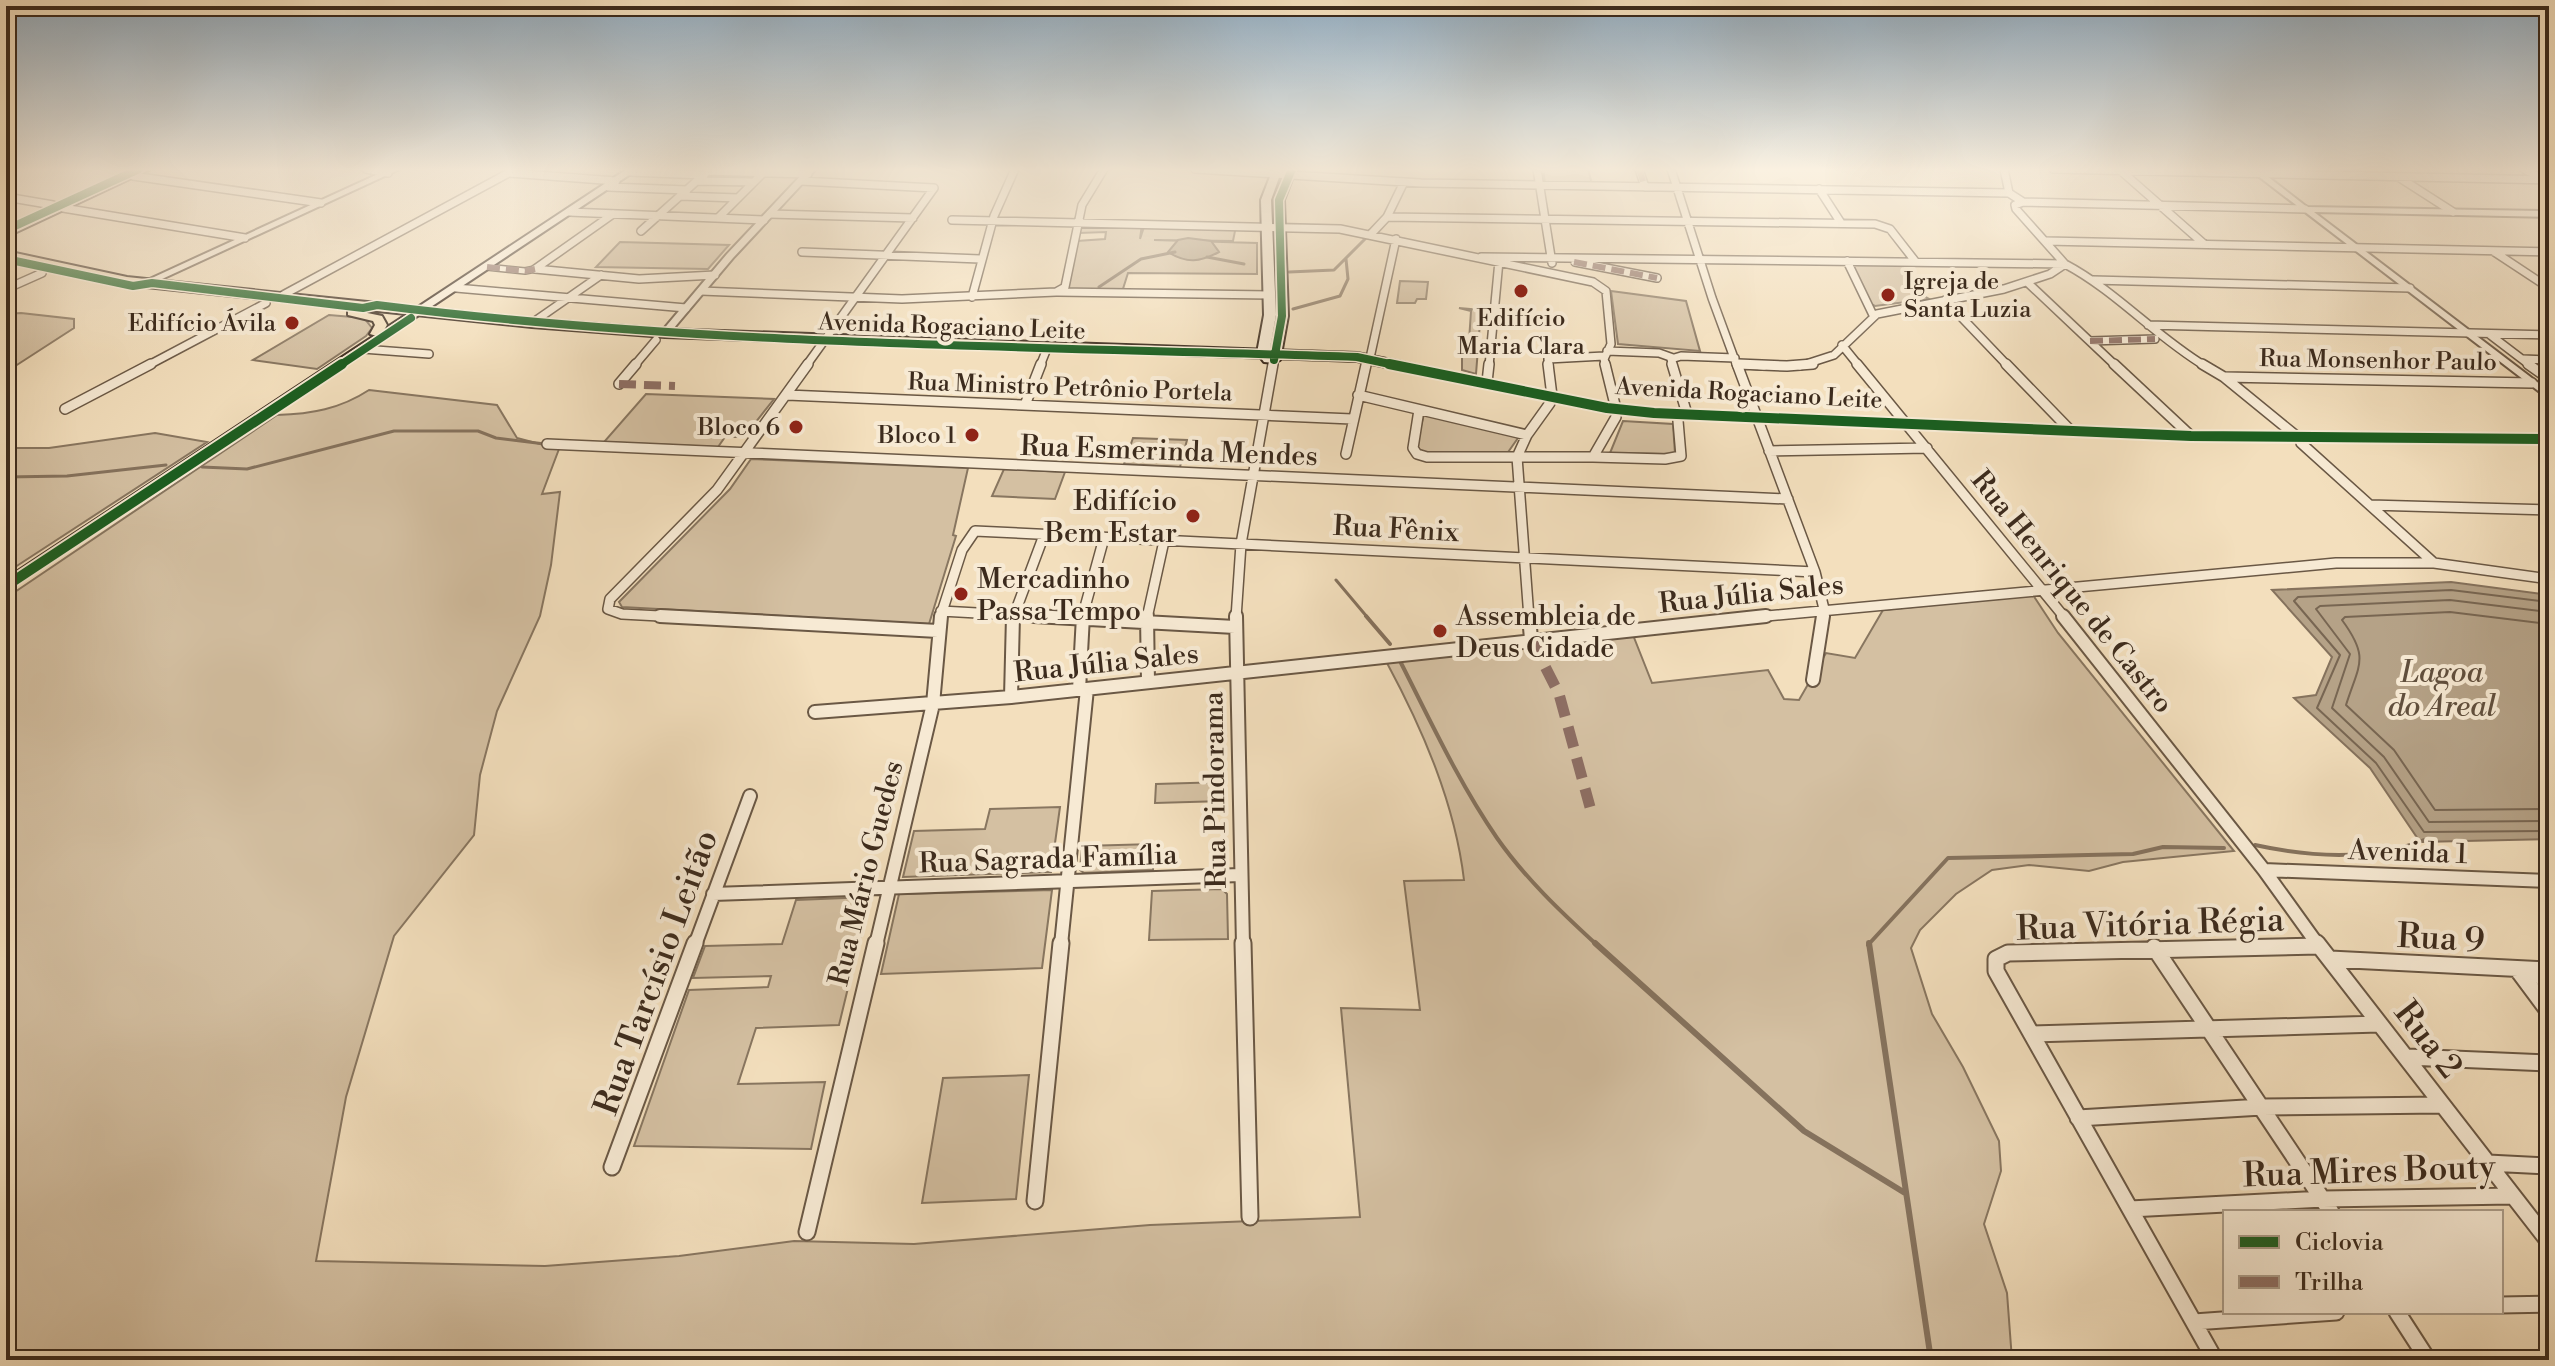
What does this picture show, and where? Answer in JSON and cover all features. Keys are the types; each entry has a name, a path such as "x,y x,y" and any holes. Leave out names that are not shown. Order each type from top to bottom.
{"main road":[{"path":"204,453 221,438 376,334 456,288 538,233"},
{"path":"1267,233 1282,316 1271,358"},
{"path":"1271,358 1269,295 1277,233"},
{"name":"Avenida Rogaciano Leite","path":"6,254 108,278 146,283 283,295 412,314 660,336 1271,358"},
{"name":"Avenida Rogaciano Leite","path":"6,264 118,289 660,336"},
{"path":"214,299 229,295 228,290"},
{"path":"345,311 378,319 381,325 376,334"},
{"path":"6,586 412,314"},
{"name":"Avenida Rogaciano Leite","path":"826,340 1046,351 1368,361 1487,382 1551,400"},
{"name":"Avenida Rogaciano Leite","path":"1368,361 1616,413 1682,418 1758,419 2181,443 2298,439 2549,439"},
{"name":"Avenida Rogaciano Leite","path":"1911,428 2549,445"}],"street":[{"path":"214,233 245,238"},
{"path":"146,283 256,233"},
{"path":"283,295 398,233"},
{"path":"535,269 587,233"},
{"path":"619,384 753,233"},
{"path":"902,233 745,453 700,508 608,604 610,612 938,631"},
{"path":"972,297 987,233"},
{"path":"1060,291 1075,233"},
{"path":"1356,233 1554,272 1600,285 1606,291 1611,344 1606,354 1616,413 1593,457"},
{"path":"1547,233 1554,272"},
{"path":"1691,233 1815,572 1824,609 1813,680"},
{"path":"1893,233 1915,261"},
{"path":"2038,233 2065,264 2093,280 2212,373 2224,377 2298,439 2434,563"},
{"path":"2191,233 2204,244"},
{"path":"2336,233 2549,396"},
{"path":"1346,454 1396,239"},
{"path":"2046,241 2549,252"},
{"path":"2493,251 2549,288"},
{"path":"802,252 980,259"},
{"path":"2534,252 2549,261"},
{"path":"1481,257 2065,264"},
{"path":"1627,258 1634,275"},
{"path":"1487,382 1499,261"},
{"path":"1847,261 1873,315"},
{"path":"1574,262 1657,278"},
{"path":"1531,639 1517,457 1527,435 1551,400 1548,359 1659,353 1673,358 1807,363 1836,354 1873,315 2027,282 2055,272 2065,264"},
{"path":"487,267 650,279 715,275"},
{"path":"6,289 42,273"},
{"path":"532,323 601,275"},
{"path":"2093,280 2410,288"},
{"path":"2027,282 2191,436"},
{"path":"456,288 686,308"},
{"path":"701,291 857,297 972,297 1060,291 1269,295"},
{"path":"1945,300 2070,430"},
{"path":"65,409 266,303"},
{"path":"2147,325 2549,335"},
{"path":"2489,334 2549,379"},
{"path":"2090,341 2155,339"},
{"name":"Rua Henrique de Castro","path":"1842,345 2042,589 2264,870"},
{"path":"363,349 429,354"},
{"path":"1025,405 1046,351"},
{"name":"Rua Pindorama","path":"1250,1217 1235,627 1241,544 1271,358"},
{"path":"1419,410 1413,448 1417,454 1427,457 1677,458 1683,454 1682,418 1673,358"},
{"path":"2523,359 2549,360"},
{"name":"Rua Monsenhor Paulo","path":"2224,377 2532,383"},
{"name":"Rua Ministro Petrônio Portela","path":"787,395 1352,419"},
{"path":"1358,395 1527,435"},
{"name":"Rua Esmerinda Mendes","path":"547,444 1788,499"},
{"path":"1769,451 1927,448"},
{"path":"2370,505 2549,510"},
{"name":"Rua Mário Guedes","path":"807,1232 933,704 941,611 962,550 975,531"},
{"name":"Rua Fênix","path":"975,531 1815,572"},
{"path":"1011,697 1013,615 1044,535"},
{"path":"1035,1201 1083,689 1082,618 1104,538"},
{"path":"1148,682 1146,621 1164,541"},
{"name":"Rua Júlia Sales","path":"815,712 1011,697 1824,609 2339,563 2434,563 2549,579"},
{"path":"941,611 1235,627"},
{"name":"Rua Tarcísio Leitão","path":"612,1167 750,796"},
{"name":"Avenida 1","path":"2264,870 2549,881"},
{"name":"Rua 2","path":"2264,870 2319,946 2549,1242"},
{"name":"Rua Sagrada Família","path":"713,894 1240,875"},
{"name":"Rua Vitória Régia","path":"2032,1034 1996,971 1996,959 2008,953 2154,947 2319,946"},
{"path":"2154,947 2327,1205"},
{"name":"Rua 9","path":"2330,959 2543,970"},
{"path":"2517,969 2549,1012"},
{"path":"2543,970 2549,986"},
{"path":"2215,1360 2032,1034 2379,1024"},
{"path":"2407,1057 2549,1063"},
{"path":"2078,1118 2262,1107 2442,1105"},
{"path":"2488,1163 2549,1166"},
{"name":"Rua Mires Bouty","path":"2130,1209 2327,1205 2513,1196"},
{"path":"2503,1305 2549,1304"},
{"path":"2194,1322 2308,1314"},
{"path":"2398,1314 2428,1360"}],"shaded area":[{"path":"1106,233 1141,233 1140,239 1142,233 1235,233 1233,241 1154,240 1257,243 1257,274 1128,273 1122,292 1065,291 1077,241 1105,239"},
{"path":"620,242 729,245 708,269 596,267"},
{"path":"1851,262 1901,263 1915,283 1905,285 1929,299 1875,306 1871,304"},
{"path":"1400,281 1428,282 1426,299 1417,299 1415,303 1397,303"},
{"path":"1611,291 1686,301 1700,351 1618,344"},
{"path":"1459,308 1481,310 1476,374 1462,370 1462,351 1476,352 1477,342 1469,341 1471,311"},
{"path":"6,314 74,319 74,328 6,372"},
{"path":"329,315 364,318 372,328 366,336 317,369 253,360"},
{"path":"369,390 497,405 517,438 559,449 542,494 560,492 551,565 540,616 497,711 480,775 474,835 394,936 346,1097 316,1261 545,1266 679,1256 794,1241 914,1244 1150,1225 1360,1217 1341,1008 1420,1010 1404,881 1464,880 1453,823 1436,768 1387,663 1633,635 1652,683 1768,670 1784,699 1799,700 1826,653 1855,658 1883,610 2033,595 2058,633 2234,851 2123,862 2089,871 2029,865 1992,870 1956,894 1920,930 1911,948 1932,1014 1963,1067 1999,1141 2001,1171 1984,1224 2007,1293 2012,1360 6,1360 6,598 277,415 325,409"},
{"path":"646,394 774,399 744,437 725,437 718,447 604,442"},
{"path":"1424,414 1518,438 1506,455 1424,454 1415,450"},
{"path":"1623,421 1673,424 1675,454 1610,453"},
{"path":"155,433 207,442 6,573 6,448 49,448"},
{"path":"1133,438 1187,440 1180,467 1124,464"},
{"path":"751,459 968,468 953,535 956,536 929,624 622,607 619,602 730,489"},
{"path":"1004,469 1065,472 1055,499 992,496"},
{"path":"1224,782 1224,801 1155,803 1156,784"},
{"path":"1060,807 1051,872 903,877 914,831 985,829 990,809"},
{"path":"1154,844 1153,870 1084,873 1080,870 1082,846"},
{"path":"1222,889 1227,894 1228,939 1149,940 1152,891"},
{"path":"1052,890 1042,968 881,974 899,894"},
{"path":"870,897 839,1025 756,1028 738,1084 825,1082 811,1149 634,1146 689,990 768,987 771,976 693,978 705,946 782,944 796,900"},
{"path":"1029,1075 1016,1199 922,1203 943,1078"}],"water":[{"path":"1178,240 1211,241 1219,252 1194,260 1168,252"},
{"name":"Lagoa do Areal","path":"2451,582 2549,595 2549,839 2420,842 2370,768 2294,698 2316,695 2332,657 2272,590"}],"waterway":[{"path":"1289,272 1334,270 1367,237"},
{"path":"1099,287 1141,259 1175,252"},
{"path":"1207,257 1244,264"},
{"path":"1293,309 1340,296 1348,279 1346,259"},
{"path":"202,467 247,469 394,431 478,431 496,438 545,444"},
{"path":"6,477 67,476 166,465"},
{"path":"1336,580 1368,618"},
{"path":"1366,616 1390,644"},
{"path":"1400,661 1458,773 1497,838 1531,881 1597,945"},
{"path":"2255,845 2340,855 2383,851 2424,840"},
{"path":"1869,944 1948,858 2133,854 2163,847 2224,848"},
{"path":"1595,943 1804,1131 1905,1193"},
{"path":"1869,944 1931,1360"}],"marked path":[{"path":"1574,262 1657,278"},
{"path":"487,267 525,271 535,269"},
{"path":"2090,341 2155,339"},
{"path":"619,384 675,386"},
{"path":"1531,639 1559,694 1590,807"}],"cycle path":[{"path":"1274,360 1282,316 1280,233"},
{"path":"6,259 133,286 152,283 313,303 363,308 377,305 512,322 665,333 1357,357 1607,408 1654,413 2191,436 2549,439"},
{"path":"6,586 411,318"}],"place":[{"name":"Edifício Maria Clara","path":"1521,291"},
{"name":"Igreja de Santa Luzia","path":"1888,295"},
{"name":"Edifício Ávila","path":"292,323"},
{"name":"Bloco 6","path":"796,427"},
{"name":"Bloco 1","path":"972,435"},
{"name":"Edifício Bem Estar","path":"1193,516"},
{"name":"Mercadinho Passa Tempo","path":"961,594"},
{"name":"Assembleia de Deus Cidade","path":"1440,631"}]}
